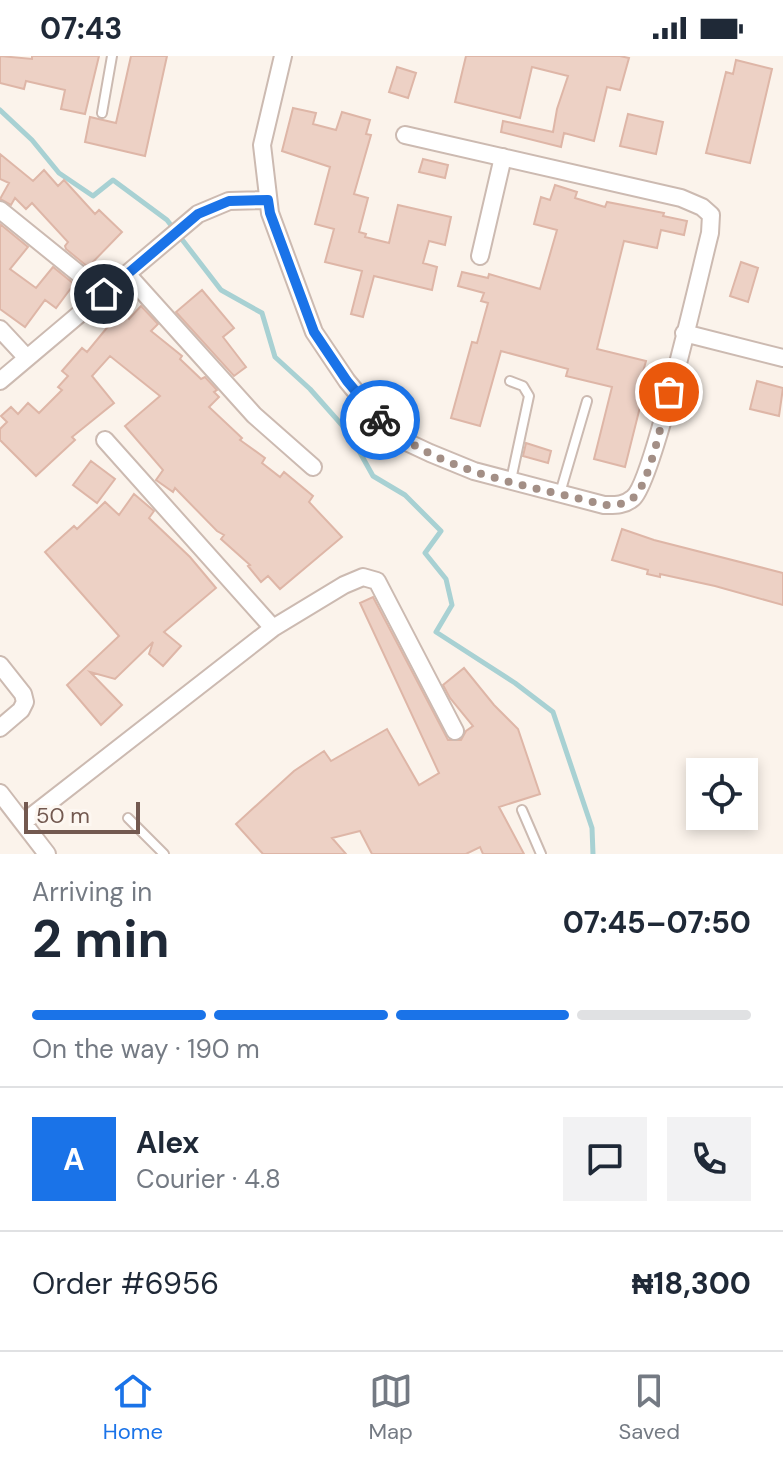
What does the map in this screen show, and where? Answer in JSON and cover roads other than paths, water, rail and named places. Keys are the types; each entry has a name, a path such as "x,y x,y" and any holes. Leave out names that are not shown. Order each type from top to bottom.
{"street":[{"path":"283,56 262,145 270,213 314,332 347,381 400,439 430,453 474,471 604,505 621,505 633,499 640,491 654,450 710,233 711,215 702,207 681,198 405,135"},
{"path":"480,256 503,157"},
{"path":"0,381 198,214 229,201 268,200"},
{"path":"0,210 104,294"},
{"path":"128,275 254,415 313,467"},
{"path":"0,329 27,358"},
{"path":"684,333 783,358"},
{"path":"105,440 273,628"},
{"path":"24,822 273,628 344,585 363,577 377,581 455,731"},
{"path":"0,665 23,694 25,702 21,710 0,728"},
{"path":"0,793 47,854"}],"lane":[{"path":"102,113 112,56"},
{"path":"510,381 523,386 529,396 511,480"},
{"path":"560,494 587,401"},
{"path":"522,810 541,854"},
{"path":"128,818 164,854"}],"waterway":[{"path":"0,110 32,140 59,173 93,196 113,180 167,220 221,290 262,313 275,357 310,389 349,433 373,476 405,495 441,531 425,553 446,579 452,605 436,632 515,683 553,712 592,828 593,854"}]}
